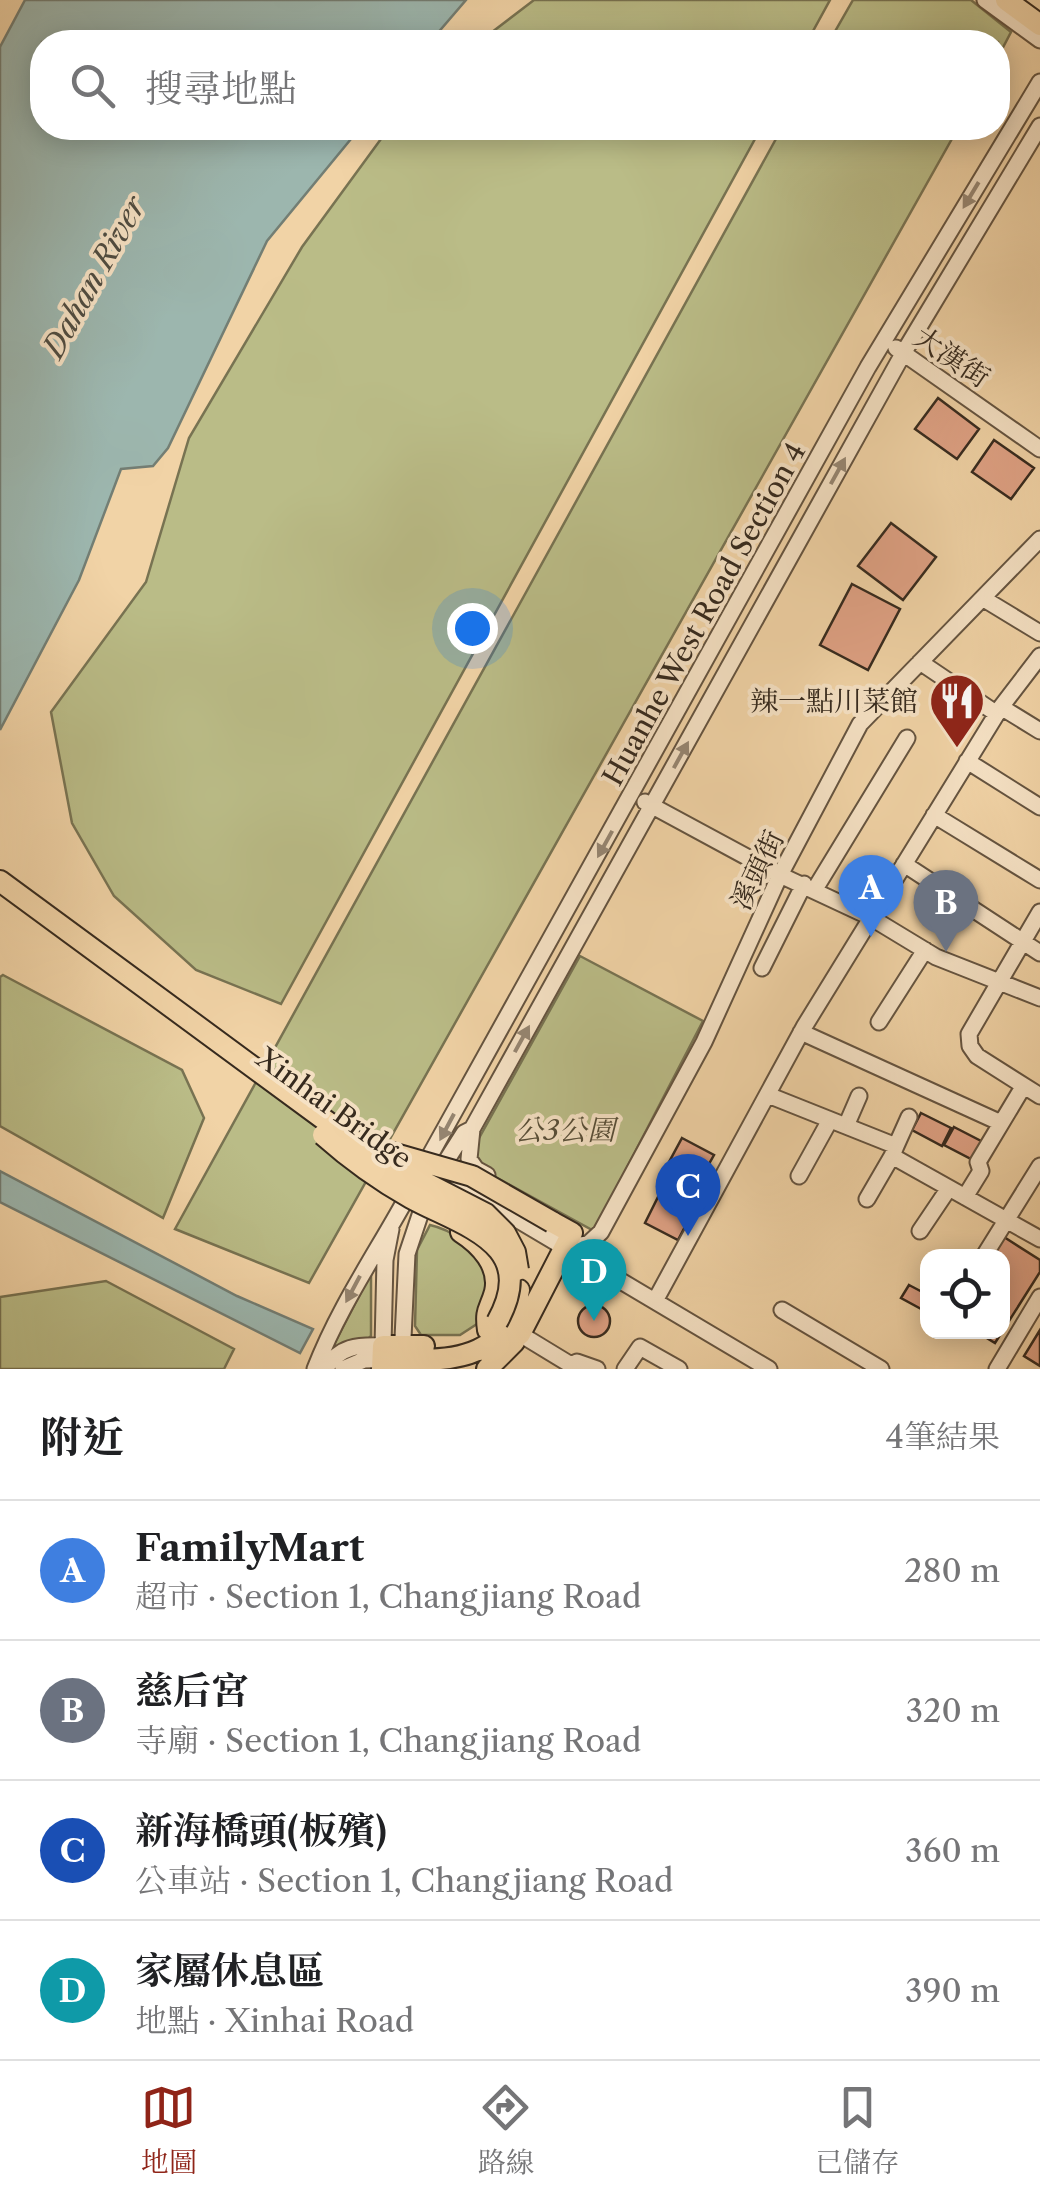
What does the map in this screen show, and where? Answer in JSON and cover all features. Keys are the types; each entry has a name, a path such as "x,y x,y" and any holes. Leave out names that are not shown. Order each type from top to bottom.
{"main road":[{"path":"1006,0 1040,25"},
{"name":"Xinhai Bridge","path":"0,881 391,1166 486,1214 505,1233 515,1252 520,1290 510,1320 488,1343"},
{"name":"Xinhai Bridge","path":"0,895 309,1124 350,1159 412,1198 485,1234 504,1260 509,1281 505,1307 488,1343"},
{"path":"329,1123 388,1152 472,1176 552,1222 569,1240 520,1334 504,1346 488,1343 464,1357 393,1358"},
{"path":"418,1212 463,1232 480,1245 490,1261 496,1278 495,1293 485,1311 488,1343"}],"street":[{"path":"985,0 1040,40"},
{"name":"Huanhe West Road Section 4","path":"1010,132 1040,82"},
{"name":"Huanhe West Road Section 4","path":"426,1177 464,1133 472,1129 904,352 1040,126"},
{"name":"Huanhe West Road Section 4","path":"426,1177 663,733 883,342 1005,140"},
{"name":"大漢街","path":"883,342 904,352 1040,449"},
{"name":"溪頭街","path":"569,1240 588,1244 601,1232 704,1042 780,875 860,724 1040,540"},
{"path":"984,598 1040,632"},
{"path":"655,1300 801,1032 999,710 1039,659"},
{"path":"920,662 1040,731"},
{"path":"762,968 810,886 907,738"},
{"path":"967,761 1040,807"},
{"path":"633,794 780,875 870,917 925,950 998,984 1040,998"},
{"path":"934,814 1040,880"},
{"path":"904,864 1040,953"},
{"path":"964,1197 981,1171 978,1162 1001,1123 1035,1089 977,1056 970,1046 969,1034 1040,912"},
{"path":"880,1022 925,950"},
{"path":"801,1032 1001,1123"},
{"path":"768,1096 838,1123 894,1151 949,1188 1040,1239"},
{"path":"798,1176 859,1096"},
{"path":"867,1199 908,1117"},
{"path":"472,1129 469,1159 476,1169 566,1221 569,1240"},
{"path":"988,1249 1040,1166"},
{"path":"393,1358 406,1254 426,1177"},
{"path":"315,1369 377,1244 426,1177"},
{"path":"426,1177 466,1191 569,1240 655,1300 769,1369"},
{"path":"920,1231 949,1188"},
{"path":"392,1225 385,1260 393,1358"},
{"path":"999,1368 1040,1297"},
{"path":"782,1310 860,1364 881,1369"},
{"path":"520,1334 570,1367 577,1362 597,1369"},
{"path":"625,1369 640,1346 679,1369"},
{"path":"324,1369 346,1348 393,1358"},
{"path":"342,1369 352,1363 393,1358"}],"green space":[{"path":"534,0 830,0 814,30 495,30"},
{"path":"853,0 971,0 1008,30 836,30"},
{"path":"380,140 754,140 281,1004 196,970 114,896 72,823 51,712 146,582 189,438 302,247"},
{"path":"775,140 951,140 309,1283 175,1229"},
{"name":"公3公園","path":"580,956 703,1021 594,1231 488,1173 476,1157 478,1140"},
{"path":"3,975 182,1070 204,1118 163,1218 0,1126"},
{"path":"430,1225 456,1236 489,1267 480,1322 460,1335 421,1335 415,1326 417,1250"},
{"path":"371,1273 371,1336 364,1343 331,1350"},
{"path":"106,1281 234,1349 224,1369 0,1369 0,1297"}],"water":[{"name":"Dahan River","path":"25,0 466,0 440,30 30,30 30,140 350,140 267,241 168,448 153,466 121,469 79,580 0,730 0,47"},
{"path":"0,1171 237,1296 313,1329 300,1353 0,1202"}],"building":[{"path":"938,398 979,429 957,459 915,429"},
{"path":"994,440 1034,468 1011,499 972,472"},
{"path":"891,523 936,557 903,600 858,566"},
{"path":"852,584 900,609 868,670 820,645"},
{"path":"921,1113 951,1128 942,1146 912,1130"},
{"path":"954,1127 983,1142 973,1160 944,1145"},
{"path":"682,1138 714,1155 693,1192 662,1175"},
{"path":"664,1185 698,1202 678,1240 645,1223"},
{"path":"1004,1237 1040,1260 1040,1272 1010,1319 1010,1249 996,1249"},
{"path":"909,1285 920,1291 920,1308 901,1298"},
{"path":"594,1305 605,1310 610,1321 605,1332 594,1337 583,1332 578,1321 583,1310"},
{"path":"1040,1330 1040,1366 1024,1356"}],"place":[{"name":"辣一點川菜館","path":"957,750"},
{"name":"FamilyMart","path":"871,937"},
{"name":"慈后宮","path":"946,952"},
{"name":"新海橋頭(板殯)","path":"688,1236"},
{"name":"家屬休息區","path":"594,1321"}]}
